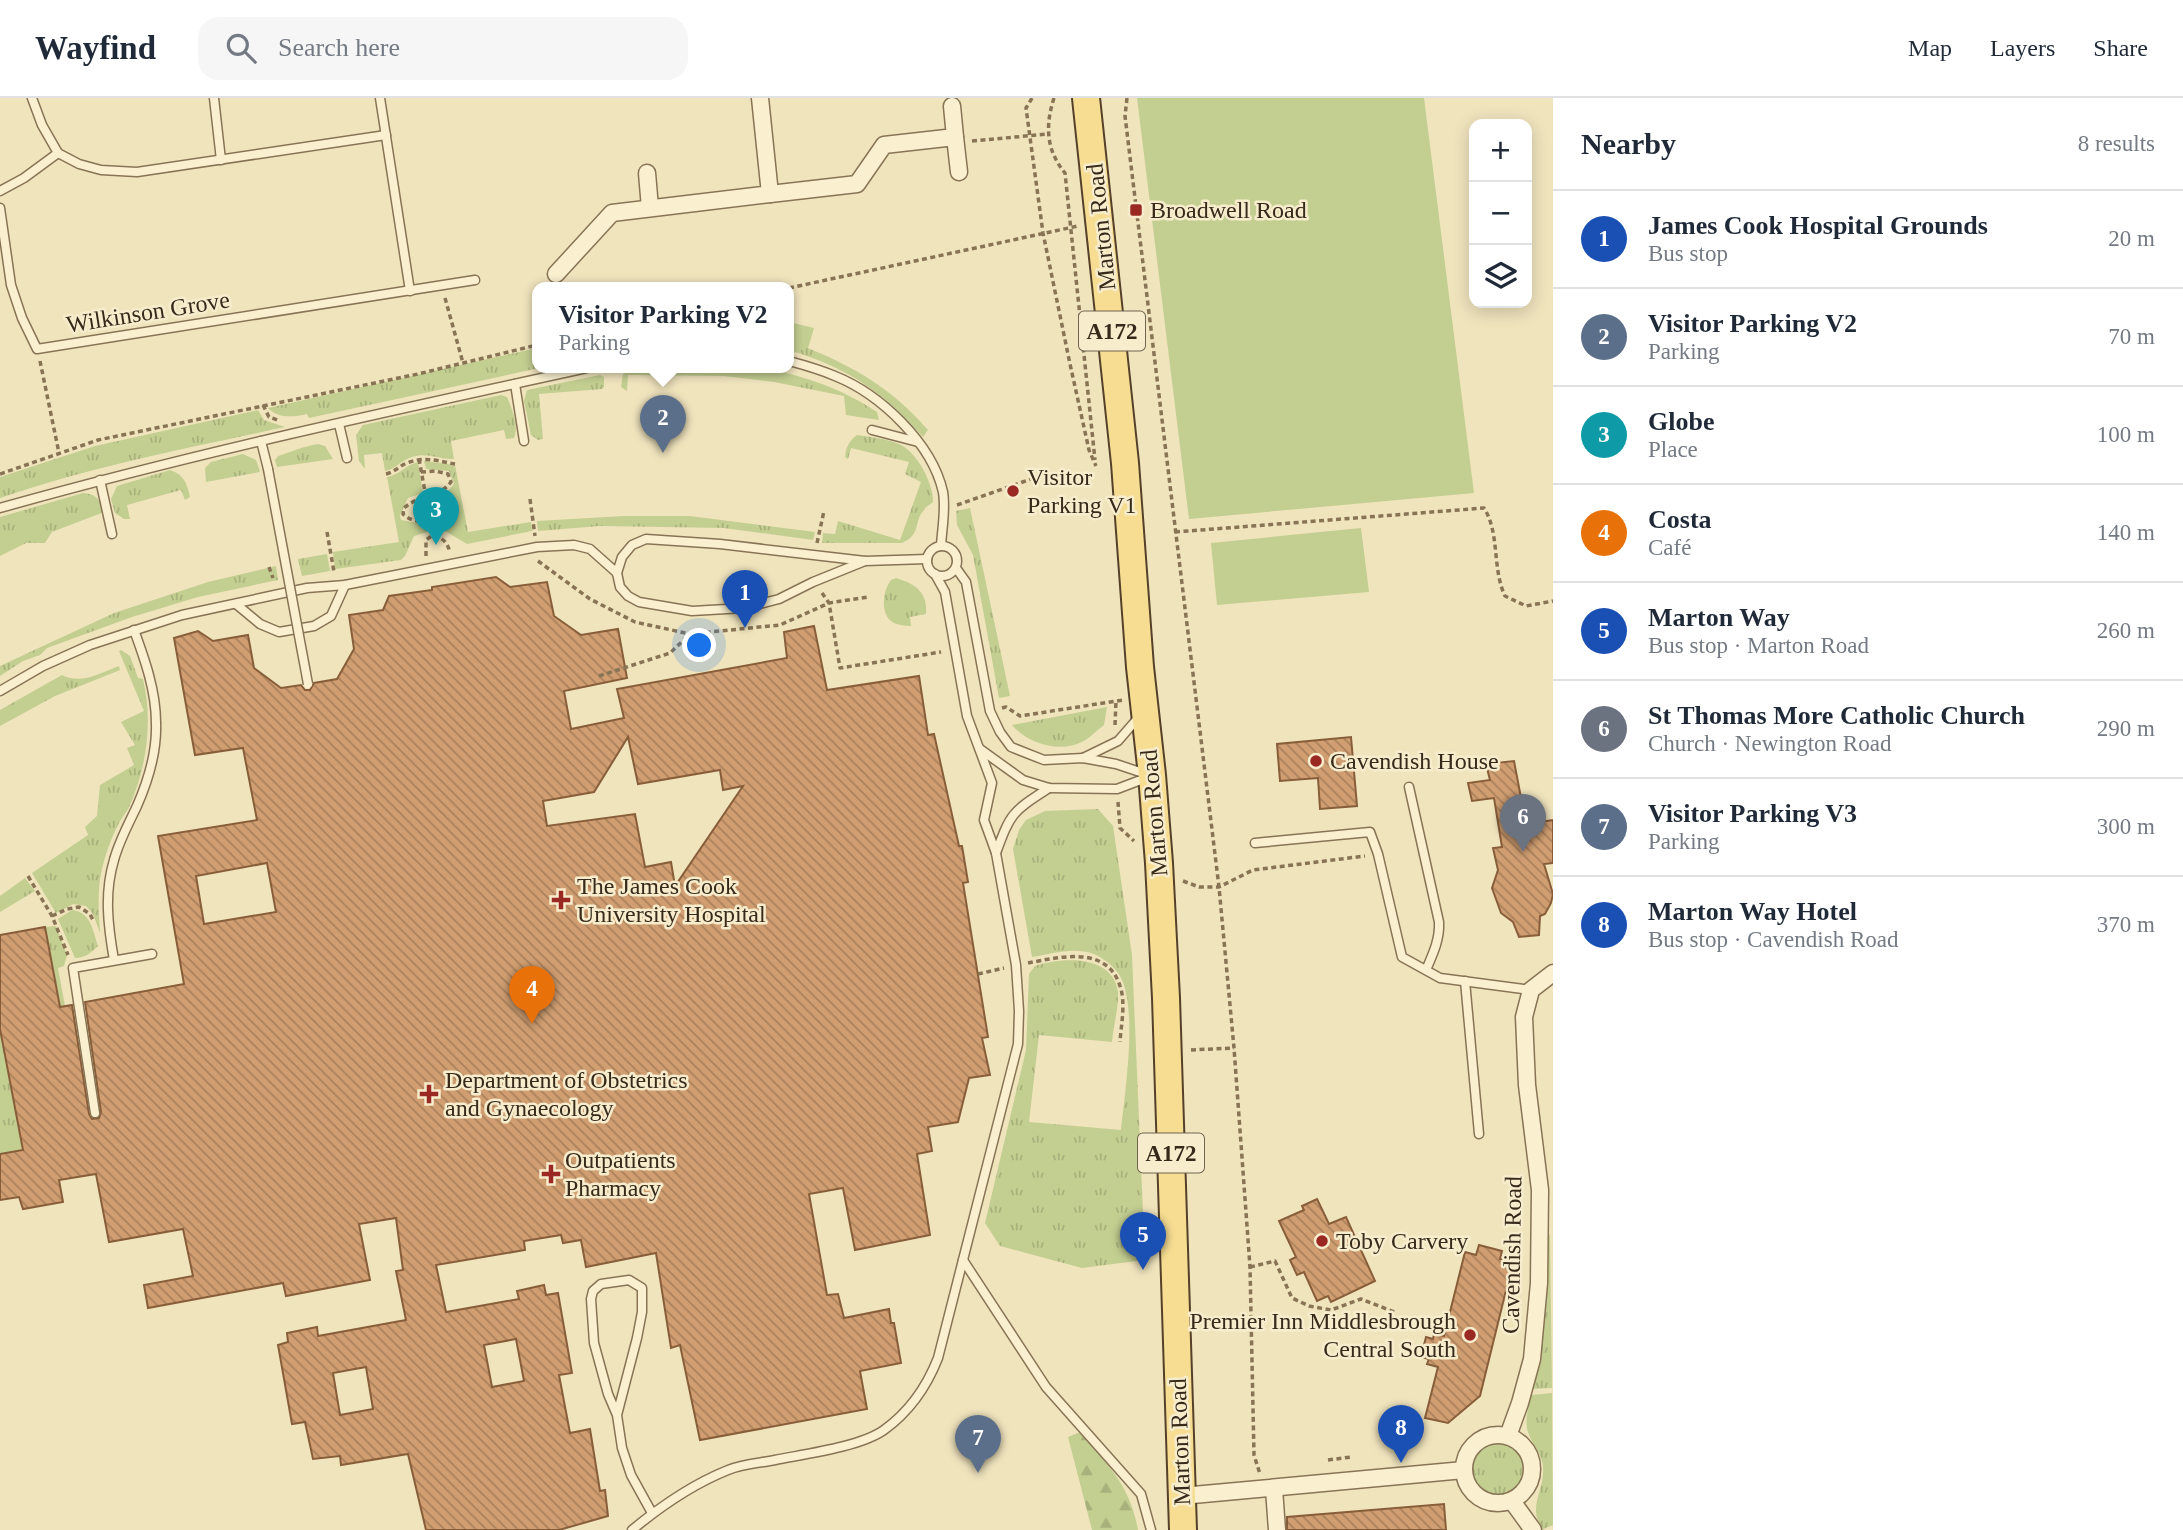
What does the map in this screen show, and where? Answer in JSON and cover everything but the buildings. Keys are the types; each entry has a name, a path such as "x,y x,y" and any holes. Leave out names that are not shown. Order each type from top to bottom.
{"main road":[{"name":"Marton Road","path":"1086,98 1125,463 1159,863 1168,1051 1183,1530"}],"street":[{"path":"760,98 770,194"},
{"path":"952,106 959,172"},
{"path":"556,274 611,213 858,184 884,145 955,139"},
{"path":"647,173 650,208"},
{"path":"1531,990 1553,973"},
{"name":"Cavendish Road","path":"1507,1436 1520,1403 1532,1359 1546,1212 1540,1190 1527,1085 1524,1017 1531,990"},
{"path":"1507,1436 1517,1440 1525,1448 1532,1467 1528,1487 1512,1501 1501,1503 1480,1498 1466,1481 1464,1470 1469,1450 1477,1442 1486,1437 1507,1436"},
{"path":"1182,1496 1464,1470"},
{"path":"1274,1489 1278,1530"},
{"path":"1512,1501 1534,1530"}],"lane":[{"path":"32,98 42,125 58,153 79,164 118,172 137,172 386,135"},
{"path":"214,98 221,160"},
{"path":"380,98 410,291"},
{"path":"0,191 24,178 58,153"},
{"name":"Wilkinson Grove","path":"0,208 11,285 22,318 37,349 475,280"},
{"path":"794,362 837,376 883,403 918,442 934,467 943,492 941,546"},
{"path":"0,509 100,480 261,441 565,373"},
{"path":"515,384 524,441"},
{"path":"339,424 347,458"},
{"path":"872,430 918,442"},
{"path":"261,441 308,684"},
{"path":"100,480 112,534"},
{"path":"865,561 779,599 744,608 692,611 639,602 628,596 620,587 617,573 622,557 632,545 646,539 732,545 865,561 927,559"},
{"path":"0,691 43,666 90,645 182,615 263,597 335,584 345,585 537,547 574,545 590,549 617,573"},
{"path":"632,1530 652,1513 699,1484 730,1469 822,1451 860,1441 883,1431 914,1401 928,1382 945,1334 1018,1044 1019,1011 1016,965 996,853 984,820 992,783 967,716 945,592 928,567 930,552 941,546 950,548 956,555 956,568 966,582 990,711 1011,747 1044,760 1083,758 1152,775"},
{"path":"935,574 949,575 956,568"},
{"path":"236,604 260,624 279,632 314,626 331,617 345,585"},
{"path":"114,960 107,892 114,858 139,802 151,765 156,725 153,690 135,630"},
{"path":"1083,758 1115,743 1144,703"},
{"path":"979,748 1023,780 1049,788 1117,789 1152,775"},
{"path":"1409,787 1440,932 1426,970"},
{"path":"996,853 1008,821 1016,809 1049,788"},
{"path":"1255,843 1370,832 1402,957 1440,978 1531,990"},
{"path":"95,1113 73,968 152,954"},
{"path":"1465,981 1479,1134"},
{"path":"963,1259 1046,1387 1141,1494 1151,1530"},
{"path":"617,1415 642,1312 642,1288 629,1280 601,1284 593,1291 591,1299 594,1343 608,1394 617,1415 622,1448 631,1475 652,1513"}],"path":[{"path":"1032,98 1026,108 1043,233 1072,377 1089,450 1096,466 1065,173 1054,159 1048,134 1048,114 1054,98"},
{"path":"1127,98 1125,116 1219,887 1250,1267 1254,1455 1262,1479 1274,1489"},
{"path":"955,139 1048,134"},
{"path":"794,287 1100,222"},
{"path":"442,286 463,363"},
{"path":"0,474 99,440 532,346"},
{"path":"37,349 59,453"},
{"path":"263,405 269,417 283,422"},
{"path":"386,474 419,459 432,458 455,464"},
{"path":"419,459 433,535"},
{"path":"421,472 448,474 451,482 444,490 412,500 404,508 403,514 415,522 431,522"},
{"path":"944,508 1034,478"},
{"path":"530,499 538,562 590,599 635,622 690,634 780,625 830,603 868,597"},
{"path":"1175,532 1484,508 1490,518 1498,571 1505,596 1526,606 1553,601"},
{"path":"327,532 335,584"},
{"path":"428,569 424,550 426,540 433,535 442,537 448,545 453,564"},
{"path":"269,567 274,582"},
{"path":"830,603 840,668 942,652"},
{"path":"599,676 670,653 690,634"},
{"path":"990,711 1006,707 1020,716 1116,701 1144,703"},
{"path":"1115,743 1116,701"},
{"path":"1117,789 1120,828 1159,863 1189,885 1219,887 1253,870 1378,855"},
{"path":"28,876 52,916 73,968"},
{"path":"52,916 67,909 79,907 85,910 90,914 103,941 111,947"},
{"path":"978,974 1076,955 1090,957 1105,964 1121,987 1120,1042"},
{"path":"1168,1051 1234,1048"},
{"path":"1250,1267 1275,1261 1292,1297 1309,1306 1331,1310 1361,1299 1397,1314"},
{"path":"1328,1460 1351,1457"}],"green space":[{"path":"1137,98 1424,98 1474,493 1189,519"},
{"path":"794,323 814,328 808,348 873,382 901,403 928,430 923,437 892,406 863,383 811,357 794,352"},
{"path":"532,349 532,370 309,418 307,414 281,416 268,408"},
{"path":"787,373 849,396 877,412 879,420 846,415 844,396 774,382 724,376 628,375 627,391 621,387 623,374"},
{"path":"600,375 604,377 602,389 539,394 543,439 538,440 531,435 524,401 527,390"},
{"path":"501,395 507,397 513,412 516,428 514,438 506,439 504,430 451,441 454,459 418,456 408,458 385,471 382,453 364,455 365,469 359,461 356,435 363,425"},
{"path":"258,410 264,420 285,427 106,467 0,498 0,477 95,446"},
{"path":"857,435 901,445 919,462 927,478 933,502 921,514 912,536 902,543 822,543 823,533 835,534 838,521 900,540 921,482 905,474 909,462 851,448 848,459 845,457 848,444"},
{"path":"318,444 325,446 333,459 277,467 275,460 278,456"},
{"path":"243,454 256,460 260,472 206,482 205,468 211,462"},
{"path":"424,461 455,465 468,532 531,522 532,531 467,544 440,528 435,529 431,498 449,490 454,484 449,471 426,469"},
{"path":"418,462 423,493 408,498 400,515 401,520 429,525 427,532 414,536 401,560 335,569 333,552 399,542 387,477"},
{"path":"170,470 184,480 190,497 185,500 181,490 127,505 130,519 124,519 115,513 111,499 117,486"},
{"path":"83,493 97,498 104,512 52,532 45,543 26,543 0,556 0,517"},
{"path":"970,508 1010,696 999,698 973,555 957,525 956,511"},
{"path":"624,516 690,516 815,532 813,540 724,528 600,526 538,531 537,521"},
{"path":"1361,528 1369,592 1217,605 1211,543"},
{"path":"327,554 330,571 302,576 298,559"},
{"path":"276,566 278,580 198,597 132,617 47,648 40,655 23,661 0,676 0,666 114,613 208,582"},
{"path":"896,578 915,586 925,600 926,614 910,617 911,626 894,623 884,609 886,590 891,580"},
{"path":"119,651 130,656 138,678 143,679 148,710 147,743 136,790 113,835 102,868 99,896 100,933 93,914 86,906 73,904 56,913 32,873 88,835 85,827 97,816 100,785 134,765 127,748 135,745 121,722 144,711"},
{"path":"119,666 120,670 55,696 0,726 0,710 62,675 84,678"},
{"path":"1107,707 1104,725 1084,741 1068,746 1050,746 1033,741 1012,725"},
{"path":"1098,809 1113,826 1132,955 1145,1260 1082,1268 1000,1246 985,1223 1026,1050 1029,974 1035,966 1071,960 1096,965 1107,971 1114,980 1118,998 1112,1042 1039,1035 1029,1122 1121,1130 1129,1033 1129,1013 1122,980 1117,971 1100,957 1084,951 1032,957 1013,849 1019,830 1026,820 1045,811"},
{"path":"25,878 35,891 0,912 0,896"},
{"path":"72,910 87,918 98,946 88,955 79,958 75,958 58,919"},
{"path":"56,926 67,955 64,966 58,968 70,1033 66,1034 45,927"},
{"path":"0,1029 25,1160 0,1154"},
{"path":"1550,1234 1552,1388 1532,1389 1547,1240"},
{"path":"1552,1393 1553,1525 1542,1530 1536,1505 1543,1467 1541,1457 1528,1432 1527,1418 1531,1395"},
{"path":"1080,1432 1124,1488 1138,1530 1092,1530 1068,1437"},
{"path":"1498,1443 1508,1445 1516,1451 1522,1459 1522,1479 1516,1487 1508,1493 1498,1495 1488,1493 1480,1487 1474,1479 1472,1469 1474,1459 1480,1451 1488,1445"}],"place":[{"name":"Broadwell Road","path":"1136,210"},
{"name":"Visitor Parking V2","path":"663,453"},
{"name":"Visitor Parking V1","path":"1013,491"},
{"name":"Globe","path":"436,545"},
{"name":"James Cook Hospital Grounds","path":"745,628"},
{"name":"Cavendish House","path":"1316,761"},
{"name":"St Thomas More Catholic Church","path":"1523,852"},
{"name":"The James Cook University Hospital","path":"561,900"},
{"name":"Costa","path":"532,1024"},
{"name":"Department of Obstetrics and Gynaecology","path":"429,1094"},
{"name":"Outpatients Pharmacy","path":"551,1174"},
{"name":"Toby Carvery","path":"1322,1241"},
{"name":"Marton Way","path":"1143,1270"},
{"name":"Premier Inn Middlesbrough Central South","path":"1470,1335"},
{"name":"Marton Way Hotel","path":"1401,1463"},
{"name":"Visitor Parking V3","path":"978,1473"}]}
